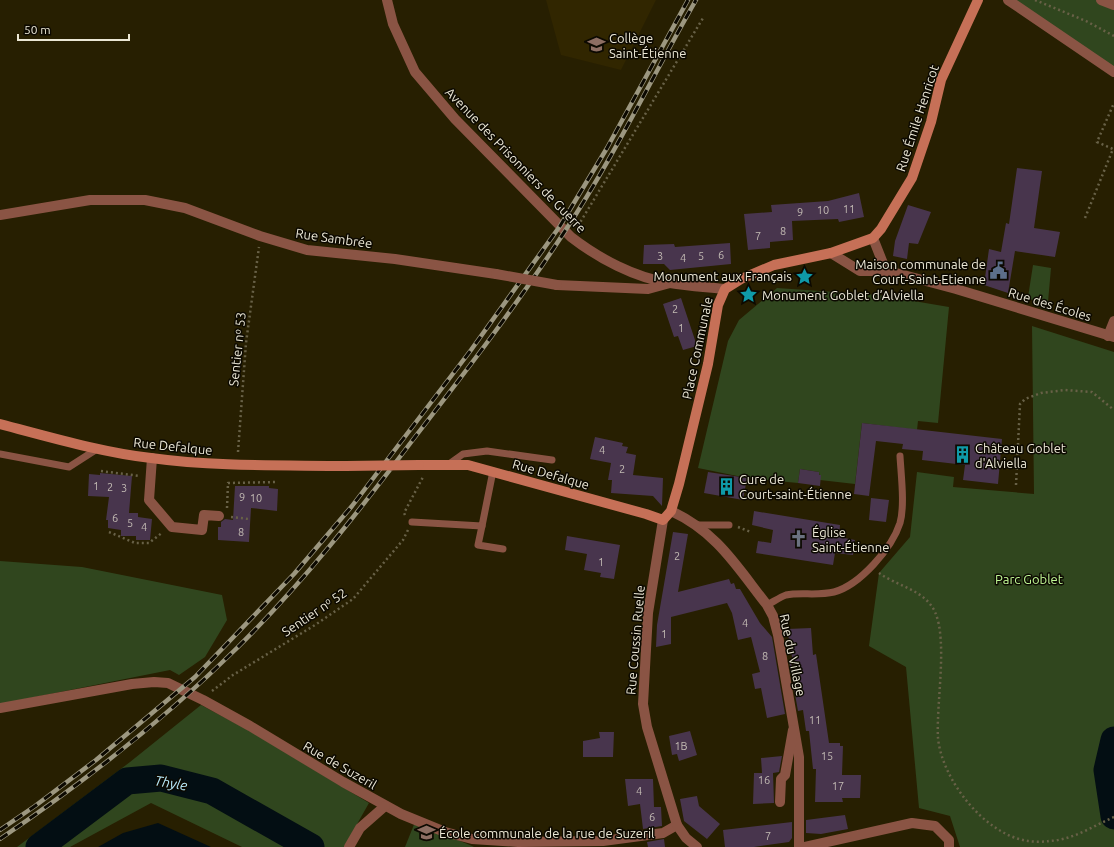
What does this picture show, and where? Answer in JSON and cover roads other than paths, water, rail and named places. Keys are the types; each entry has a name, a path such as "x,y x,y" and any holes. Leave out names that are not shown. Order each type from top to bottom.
{"main road":[{"name":"Rue Émile Henricot","path":"873,238 881,229 900,199 918,162 931,122 941,80 978,0"},
{"name":"Place Communale","path":"672,511 708,364 718,305 725,289 741,279 774,265 831,253 873,238"},
{"name":"Rue Defalque","path":"0,424 97,449 152,458 237,465 468,465 663,520"},
{"path":"663,520 672,511"}],"street":[{"name":"Avenue des Prisonniers de Guerre","path":"386,0 393,24 415,72 455,119 571,236 588,250 634,272 670,283 725,289"},
{"path":"1008,0 1114,72"},
{"path":"1101,0 1114,4"},
{"name":"Rue Sambrée","path":"0,215 90,200 145,200 185,208 260,236 307,250 395,259 557,285 648,290 670,283"},
{"path":"831,253 860,271 886,271 873,238"},
{"name":"Rue des Écoles","path":"886,271 956,289 1111,336"},
{"path":"1111,336 1114,321"},
{"path":"152,458 149,500 172,527 202,530 204,515 222,516"},
{"name":"Rue du Village","path":"672,511 698,526 720,546 767,605 773,616 778,635 794,726 800,771 800,847"},
{"name":"Rue Coussin Ruelle","path":"663,520 648,613 643,704 650,739 677,825 686,838 697,847"},
{"name":"Rue de Suzeril","path":"0,708 132,684 154,682 168,683 203,700 385,806 445,832 472,839 518,842 603,842 663,833 677,825"},
{"path":"780,802 781,779 785,774 788,751 794,726"},
{"path":"349,847 360,828 385,806"},
{"path":"806,847 912,823 935,826 949,840 949,847"}],"lane":[{"path":"0,454 69,467 97,449"},
{"path":"448,464 463,454 487,451 552,460"},
{"path":"767,605 786,595 820,595 847,587 857,580 872,565 887,547 900,522 900,456"},
{"path":"493,471 478,544 503,549"},
{"path":"412,522 482,526"},
{"path":"698,526 729,525"}],"waterway":[{"name":"Thyle","path":"1114,740 1107,770 1114,816"},
{"name":"Thyle","path":"39,847 127,781 161,778 212,791 311,847"}],"railway":[{"path":"0,830 35,806 96,760 195,677 294,574 352,506 471,350 560,226 607,148 688,0"},
{"path":"0,839 93,773 181,700 237,648 285,598 330,546 473,361 511,310 547,257 600,175 696,0"}],"place":[{"name":"Collège Saint-Étienne","path":"596,45"},
{"name":"Maison communale de Court-Saint-Etienne","path":"999,271"},
{"name":"Monument aux Français","path":"805,276"},
{"name":"Monument Goblet d’Alviella","path":"749,295"},
{"name":"Château Goblet d'Alviella","path":"962,455"},
{"name":"Cure de Court-saint-Étienne","path":"726,486"},
{"name":"Église Saint-Étienne","path":"799,539"},
{"name":"École communale de la rue de Suzeril","path":"426,833"}],"park label":[{"name":"Parc Goblet","path":"1029,579"}]}
